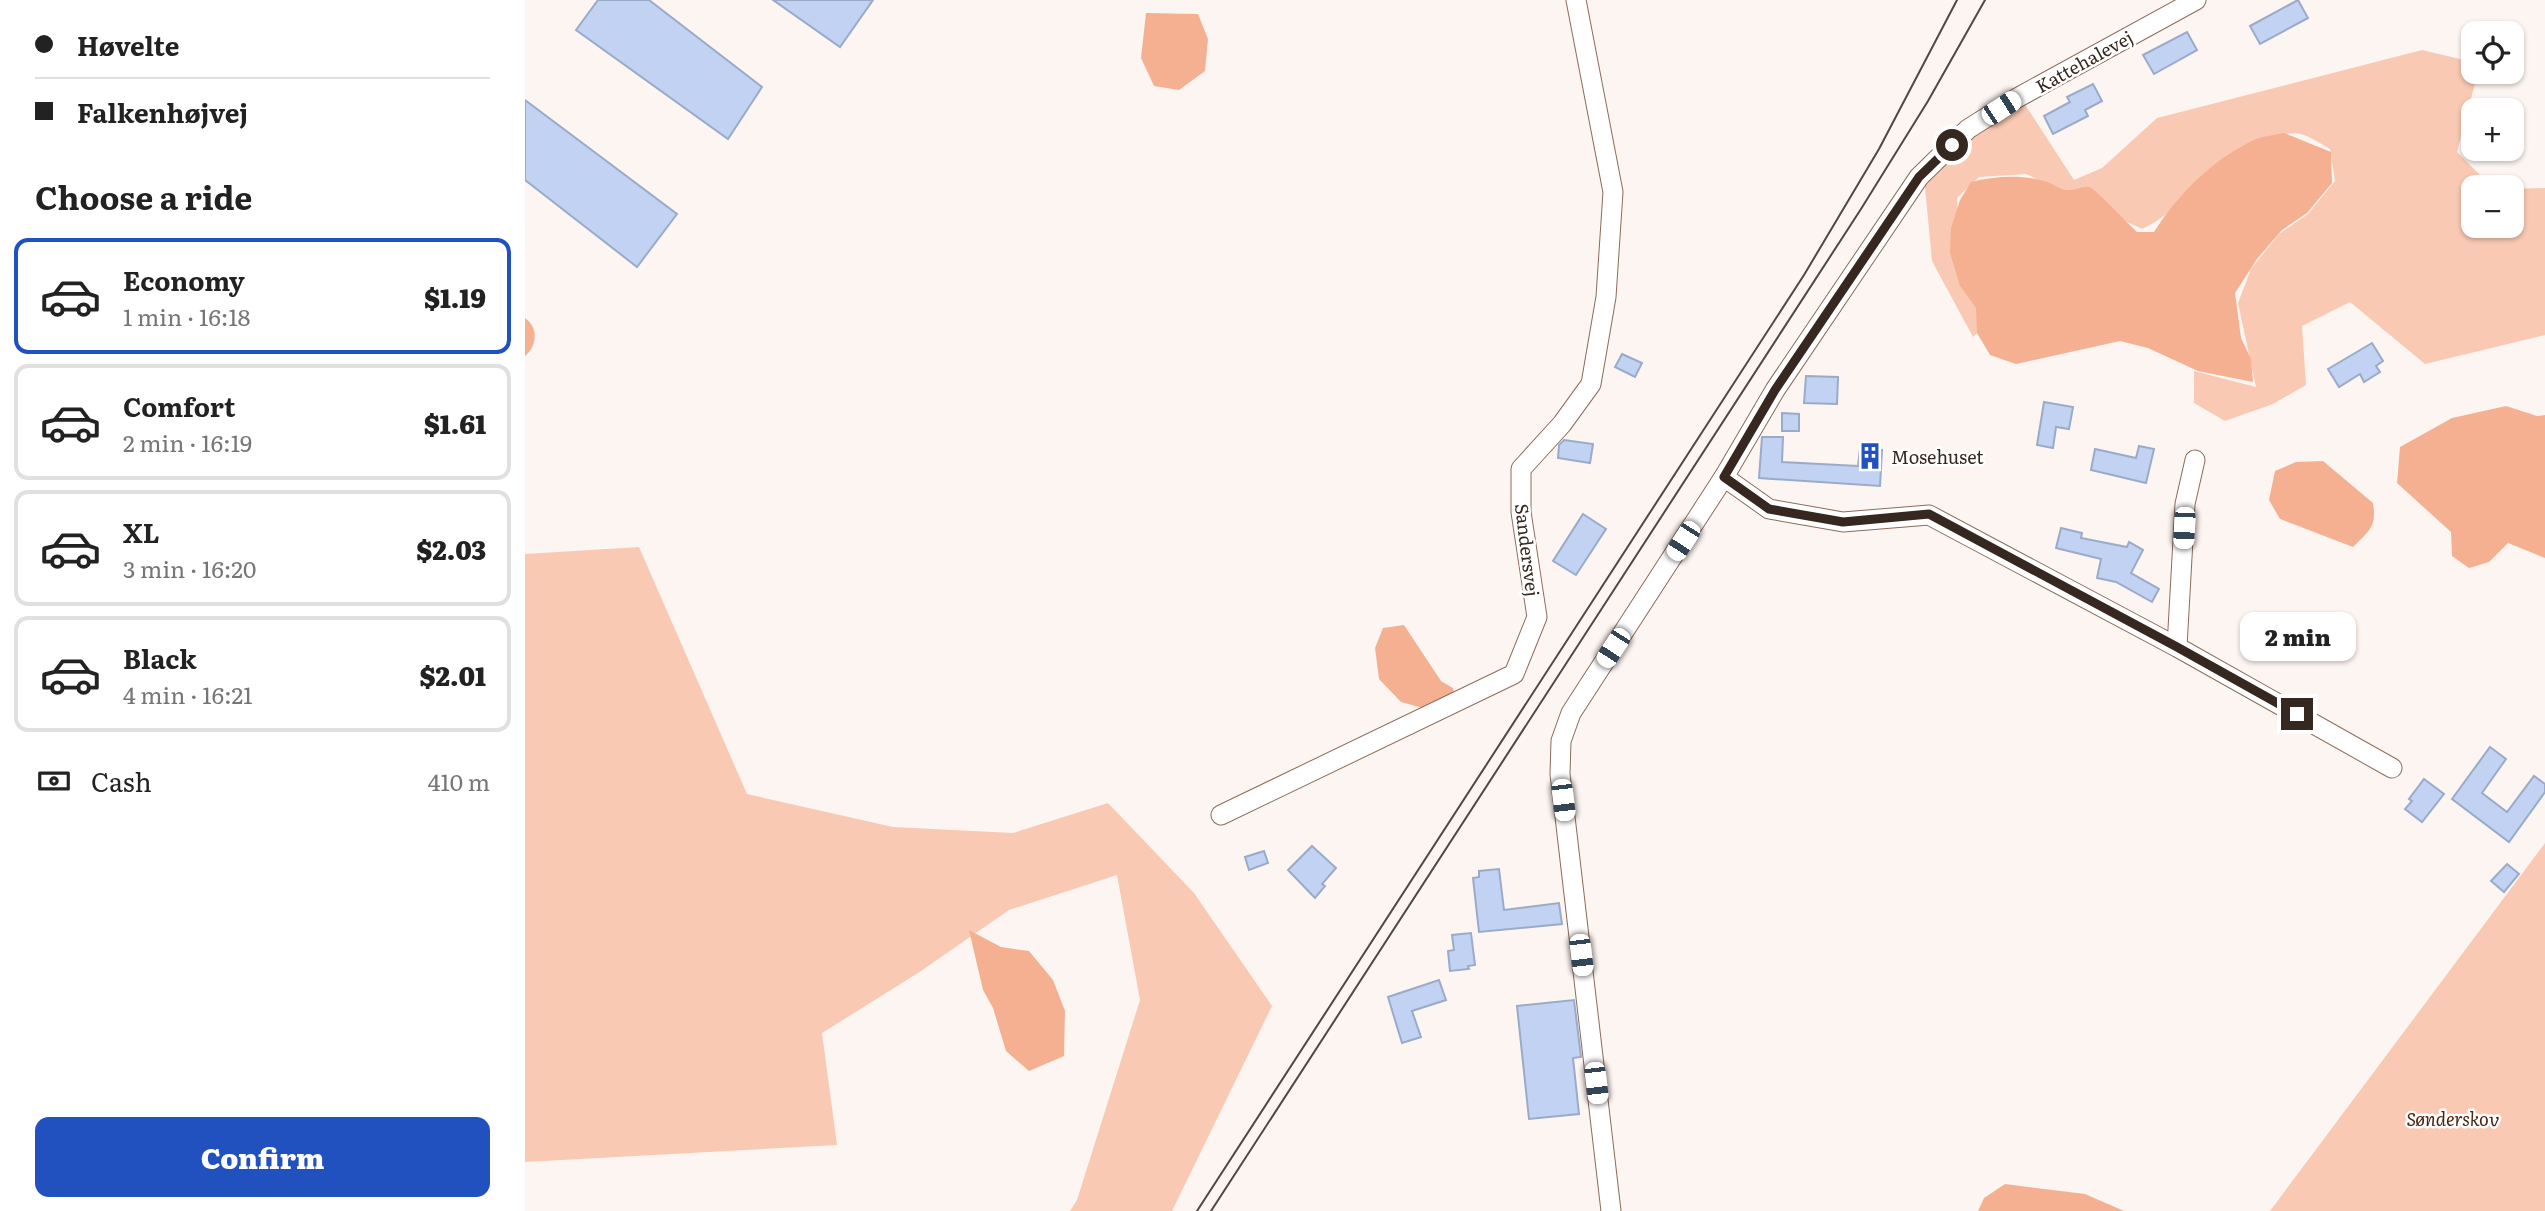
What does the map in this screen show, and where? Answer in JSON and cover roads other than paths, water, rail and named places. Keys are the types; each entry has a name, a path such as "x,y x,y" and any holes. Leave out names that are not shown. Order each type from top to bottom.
{"street":[{"name":"Sandersvej","path":"1221,815 1514,674 1537,617 1521,512 1521,469 1562,424 1591,384 1605,297 1613,192 1576,0"},
{"name":"Kattehalevej","path":"1611,1211 1560,774 1561,741 1571,713 1724,477 1775,390 1919,177 1968,129 2017,98 2196,0"},
{"path":"2177,647 2185,505 2195,460"},
{"path":"1724,477 1769,509 1843,522 1929,514 2177,647 2392,768"}],"tram line":[{"path":"1197,1211 1804,275 1879,149 1957,0"},
{"path":"1211,1211 1861,209 1928,101 1985,0"}],"place":[{"name":"Mosehuset","path":"1870,456"}],"park label":[{"name":"Sønderskov","path":"2453,1118"}]}
